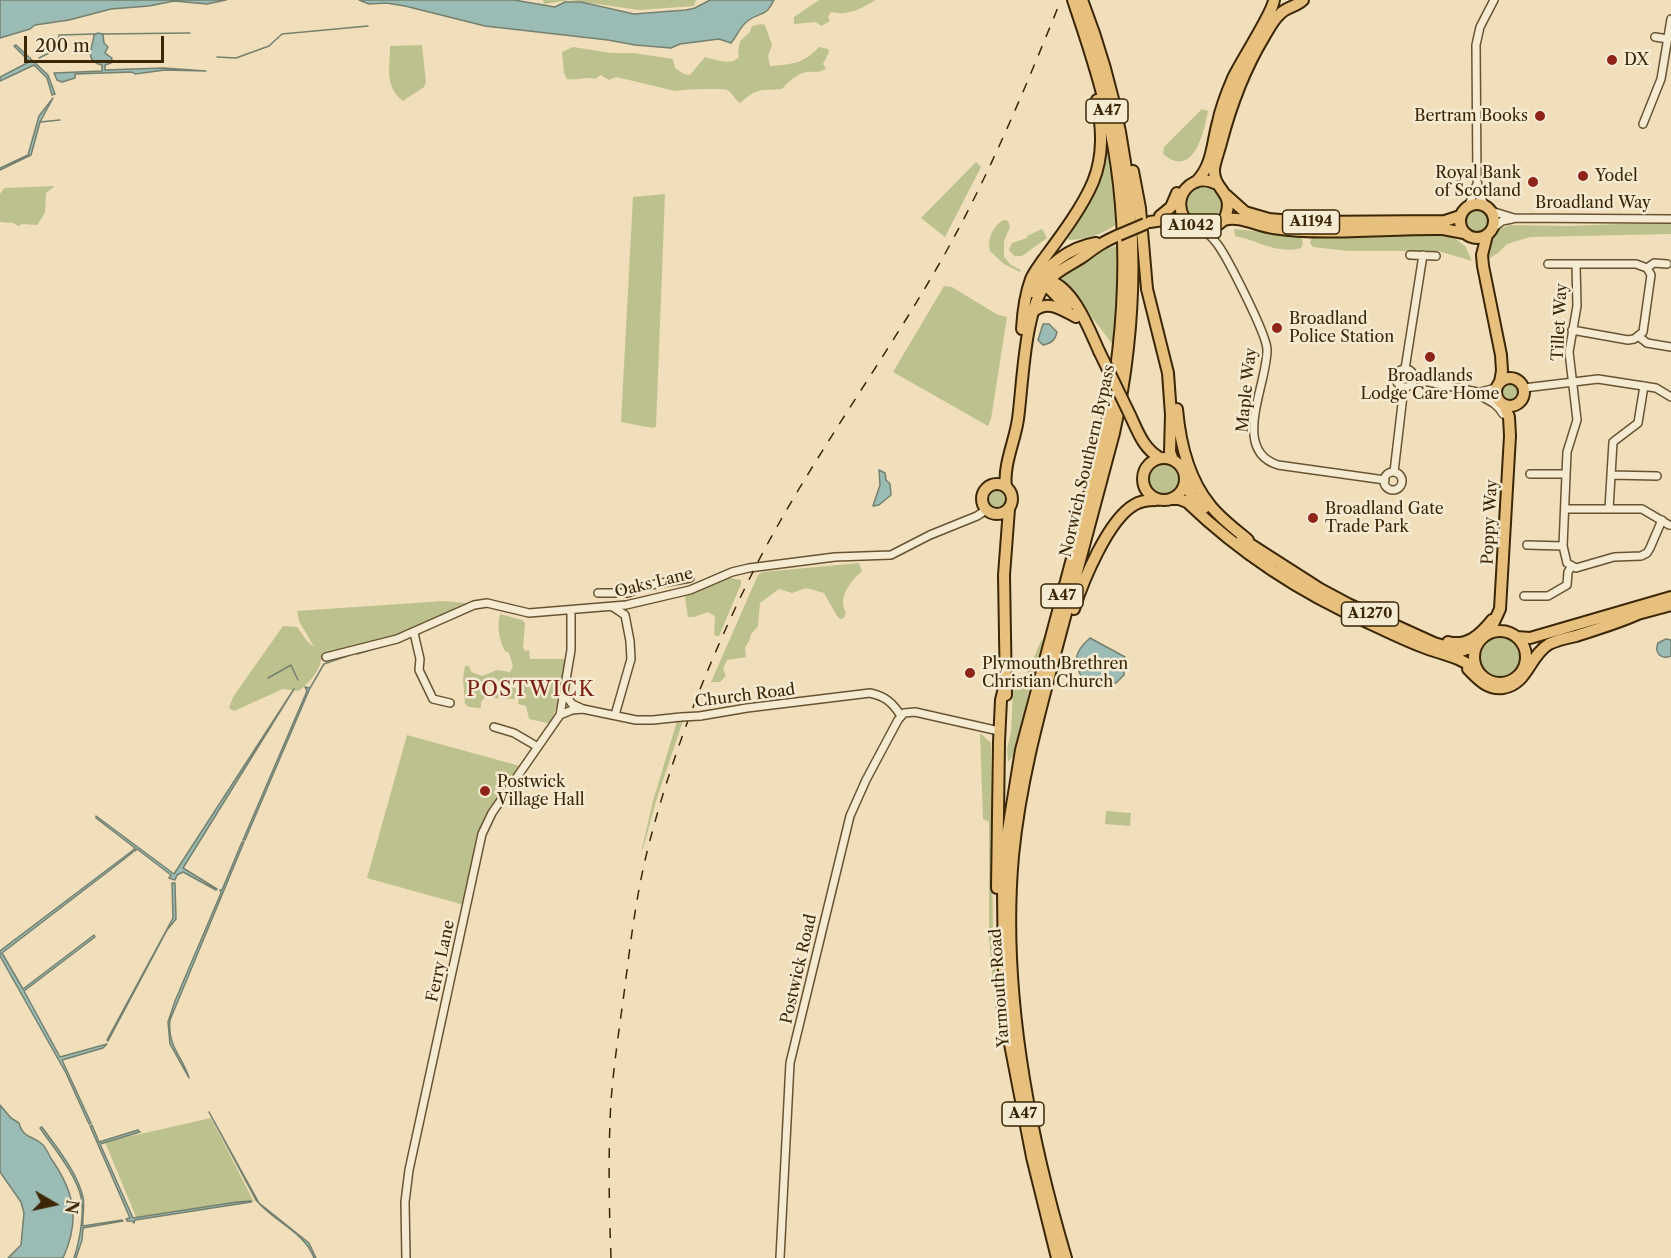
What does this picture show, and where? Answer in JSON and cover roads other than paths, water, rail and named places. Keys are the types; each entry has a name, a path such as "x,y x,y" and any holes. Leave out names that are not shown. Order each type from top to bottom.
{"highway":[{"name":"Norwich Southern Bypass","path":"1003,968 1003,890 1012,798 1032,707 1103,442 1122,325 1124,241 1115,154 1103,98 1073,0"},
{"name":"Norwich Southern Bypass","path":"1038,714 1106,464 1123,391 1132,309 1133,236 1125,156 1105,66 1082,0"},
{"path":"1274,0 1281,6 1289,8"},
{"name":"A1042","path":"1006,487 1006,472 1017,426 1034,311 1048,276 1097,245 1172,211 1180,203 1185,189 1203,175 1209,163 1218,122 1233,79 1274,0"},
{"path":"1217,184 1215,162 1237,91 1267,31 1278,15 1303,0"},
{"name":"A47","path":"1063,230 1093,183 1101,146 1101,123 1096,94 1077,12"},
{"name":"A47","path":"1113,101 1127,141 1136,188 1144,266 1152,311 1168,373 1171,415 1170,452 1173,460"},
{"path":"1155,219 1171,207 1183,185 1202,167 1218,122"},
{"path":"1196,182 1206,180 1217,184"},
{"name":"A1042","path":"1155,219 1174,219 1201,229 1213,228 1221,222 1228,207 1226,195 1217,184"},
{"name":"A1194","path":"1226,195 1249,214 1286,221 1445,221 1460,216"},
{"name":"A1042","path":"1180,203 1181,213 1187,224"},
{"path":"1482,255 1494,221 1488,208 1477,203 1469,205 1460,216 1460,225 1476,242 1482,255 1501,355 1502,371 1498,385 1501,403 1514,406 1524,397 1524,388 1510,373 1501,355"},
{"name":"A1194","path":"1221,222 1234,218 1265,227 1301,231 1435,229 1467,235"},
{"path":"1063,230 1061,242 1069,252"},
{"path":"1063,230 1048,276 1067,307 1093,338"},
{"path":"1467,235 1478,238 1490,232"},
{"name":"A1042","path":"1022,381 1022,329 1032,292 1069,252 1076,248 1097,245"},
{"path":"1022,329 1023,311 1031,280 1048,276"},
{"path":"1048,276 1083,315 1142,441 1151,452 1160,458 1173,460 1183,469 1185,483 1183,490 1172,499 1156,500 1143,486 1145,469 1151,462 1160,458"},
{"path":"1034,311 1047,304 1076,317"},
{"name":"A47","path":"1152,311 1170,362 1184,456 1195,480 1210,506 1269,557"},
{"path":"1498,385 1508,378 1516,379"},
{"name":"Poppy Way","path":"1501,403 1509,417 1510,435 1500,609 1505,627 1514,635"},
{"name":"Poppy Way","path":"1510,435 1518,404"},
{"path":"1142,441 1145,469"},
{"name":"A1042","path":"993,484 1010,457"},
{"name":"A1270","path":"1185,483 1198,503 1244,541 1330,594 1452,650 1467,651 1476,646"},
{"path":"990,730 1000,719 1004,688 1002,531 999,521 982,505 982,494 993,484 1006,487 1012,494 1004,564"},
{"name":"A1270","path":"1172,499 1187,502 1253,556 1308,592 1427,649 1460,658 1478,670"},
{"name":"A47","path":"1038,714 1083,584 1100,547 1130,508 1142,502 1156,500"},
{"path":"990,512 1004,512 1009,508"},
{"path":"1395,625 1456,644 1468,642 1479,633 1494,616 1500,554 1505,531"},
{"path":"1671,597 1530,638 1504,631 1489,633 1476,646 1474,654 1478,670 1490,681 1506,683 1520,674 1531,650 1543,641 1671,605"},
{"name":"Poppy Way","path":"1489,633 1500,609"},
{"path":"1427,649 1465,666 1485,685 1504,688 1523,678 1538,653 1551,644 1638,614"},
{"path":"1514,635 1524,647 1526,659"},
{"path":"990,730 1004,729 1006,723 1004,688"},
{"name":"Yarmouth Road","path":"1038,714 1022,790 1013,856 1010,918 1012,978 1018,1038 1030,1105 1051,1204 1066,1258"},
{"name":"A47","path":"990,730 998,763 997,914 1003,968"},
{"name":"Yarmouth Road","path":"1003,968 1005,1006 1015,1078 1057,1258"}],"street":[{"path":"1488,208 1480,197 1477,180 1476,45 1480,27 1494,0"},
{"path":"1643,124 1662,73 1671,19"},
{"path":"1655,37 1668,39"},
{"path":"1662,73 1671,74"},
{"path":"1469,205 1477,180"},
{"name":"Broadland Way","path":"1488,208 1514,218"},
{"name":"Broadland Way","path":"1490,232 1502,221 1514,218 1671,219"},
{"name":"Maple Way","path":"1219,246 1217,232 1221,222"},
{"name":"Maple Way","path":"1201,229 1207,232 1219,246 1266,342 1253,430 1255,445 1260,453 1278,465 1385,480"},
{"path":"1410,255 1436,256"},
{"path":"1405,369 1423,255"},
{"path":"1647,268 1654,263 1667,264"},
{"path":"1548,264 1636,264 1647,268 1651,275 1643,332 1638,336 1628,340 1572,330"},
{"name":"Tillet Way","path":"1563,546 1567,452 1577,420 1569,352 1578,298 1576,265"},
{"path":"1638,336 1647,343 1671,347"},
{"path":"1405,369 1412,372 1414,379 1410,385 1404,387 1397,382 1396,376 1399,371 1405,369"},
{"path":"1414,379 1477,392 1501,403"},
{"path":"1524,388 1598,379 1656,388 1671,397"},
{"path":"1477,392 1498,385"},
{"path":"1609,509 1613,441 1638,423 1644,386"},
{"path":"1394,472 1404,387"},
{"path":"1477,392 1493,402 1503,413 1507,491"},
{"path":"1394,472 1402,479 1398,488 1393,489 1388,488 1385,480 1388,474 1394,472"},
{"path":"1530,474 1566,474"},
{"path":"1611,475 1657,476"},
{"path":"1565,509 1642,509 1669,525"},
{"name":"Oaks Lane","path":"326,657 414,633 474,605 487,603 523,613 613,607 690,590 732,572 749,568 835,557 898,553 930,535 990,512"},
{"path":"1527,545 1563,546 1567,563 1572,567 1584,567 1614,557 1641,556 1650,548 1662,520"},
{"path":"1524,596 1548,596 1568,585 1568,572 1572,567"},
{"path":"597,593 628,593 645,586 690,578"},
{"path":"665,584 667,596"},
{"path":"615,715 631,659 630,641 623,611 626,605"},
{"path":"613,607 624,615"},
{"path":"560,715 570,650 571,611"},
{"path":"414,633 420,659 419,670 433,699 450,703"},
{"path":"565,693 572,704 583,709"},
{"name":"Church Road","path":"583,709 636,720 653,720 700,716 870,693 883,695 901,716"},
{"path":"560,715 572,710 583,709"},
{"path":"901,716 904,713 915,712 990,730 1000,719"},
{"name":"Ferry Lane","path":"406,1258 405,1202 409,1170 481,838 492,813 560,715"},
{"name":"Postwick Road","path":"780,1258 790,1063 850,816 866,780 901,716"},
{"path":"494,727 514,733 538,747"}],"water":[{"path":"0,0 226,0 207,4 174,1 149,6 111,9 69,20 35,25 30,29 0,38"},
{"path":"359,0 514,0 555,7 565,2 581,2 634,14 686,10 710,0 774,0 766,12 746,22 731,43 719,39 680,44 671,48 485,26 405,6 386,3 369,4"},
{"path":"103,34 104,43 108,47 105,53 112,58 111,63 105,65 105,70 163,68 206,71 165,70 135,74 132,72 75,74 75,78 62,82 57,80 54,73 102,71 102,65 93,60 90,53 94,35"},
{"path":"16,45 48,75 55,94 52,95 47,78 34,65 0,81 0,77 29,62 14,46"},
{"path":"53,98 40,122 31,155 0,170 28,155 39,116"},
{"path":"1043,324 1049,324 1057,332 1052,341 1043,345 1038,340"},
{"path":"879,470 885,473 886,480 890,484 891,495 879,505 873,506 880,485"},
{"path":"1090,638 1125,657 1124,675 1116,683 1084,681 1076,658"},
{"path":"1666,639 1671,640 1671,656 1664,657 1659,655 1657,647 1658,643"},
{"path":"305,687 310,688 245,840 243,840 307,691"},
{"path":"294,689 183,868 216,890 183,872 177,875 175,880 169,878 171,875 137,849 133,850 135,848 96,818 96,816 174,874"},
{"path":"242,842 244,842 170,1020 173,1045 189,1078 170,1044 168,1022 221,893 220,890 222,890"},
{"path":"132,851 2,953 23,989 94,935 95,937 24,991 60,1057 107,1044 103,1048 62,1060 91,1123 89,1124 66,1073 0,956 0,951"},
{"path":"172,883 175,883 176,919 167,930 108,1041 173,918"},
{"path":"0,1105 11,1118 19,1123 26,1135 43,1145 66,1184 73,1219 72,1232 63,1258 8,1258 21,1245 24,1213 21,1202 0,1172"},
{"path":"209,1112 259,1203 256,1200"},
{"path":"92,1125 99,1142 138,1130 140,1132 100,1144 133,1218 237,1202 251,1202 135,1220 134,1223 127,1221 126,1219 130,1218 90,1126"},
{"path":"42,1127 76,1178 84,1200 83,1226 123,1221 83,1228 76,1258 74,1258 82,1219 81,1197 69,1170 40,1128"},
{"path":"259,1203 309,1243 316,1258 304,1241"}],"waterway":[{"path":"217,57 236,58 269,46 282,34 368,26"},
{"path":"102,34 190,33"},
{"path":"39,58 57,49 59,35 95,34"},
{"path":"40,122 60,120"},
{"path":"357,654 380,647"},
{"path":"310,688 324,664 350,655"},
{"path":"268,678 291,665 298,680"}],"railway":[{"path":"611,1258 609,1140 615,1057 645,861 670,771 683,734 711,662 760,558 802,484 916,303 973,201 1019,102 1061,0"}],"place":[{"name":"DX","path":"1612,60"},
{"name":"Bertram Books","path":"1540,116"},
{"name":"Yodel","path":"1583,176"},
{"name":"Royal Bank of Scotland","path":"1533,182"},
{"name":"Broadland Police Station","path":"1277,328"},
{"name":"Broadlands Lodge Care Home","path":"1430,357"},
{"name":"Broadland Gate Trade Park","path":"1313,518"},
{"name":"Plymouth Brethren Christian Church","path":"970,673"},
{"name":"Postwick Village Hall","path":"485,791"}],"district":[{"name":"POSTWICK","path":"531,690"}]}
